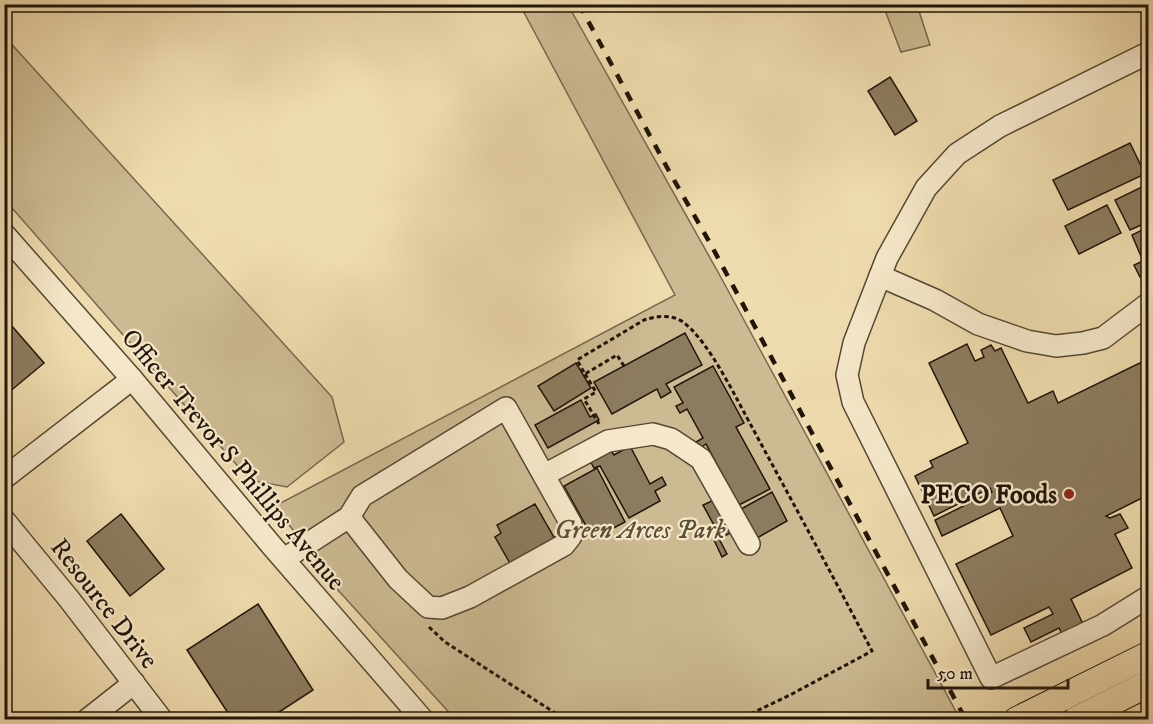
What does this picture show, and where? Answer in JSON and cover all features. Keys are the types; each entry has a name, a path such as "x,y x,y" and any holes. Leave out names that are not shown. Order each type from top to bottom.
{"main road":[{"path":"1017,720 1144,657"},
{"path":"1076,720 1148,684"}],"street":[{"path":"1149,53 1000,126 957,154 926,188 887,258 854,343 847,375 853,402 991,678 1103,625 1149,597"},
{"name":"Officer Trevor S Phillips Avenue","path":"4,234 132,379 423,720"},
{"path":"880,276 935,300 978,324 1027,340 1056,346 1083,344 1103,338 1149,303"},
{"path":"4,478 132,379"},
{"path":"284,559 349,517 362,496 506,408 571,524 571,536 564,545 470,597 442,608 428,606 398,579 349,517"},
{"path":"544,476 608,441 653,434 671,439 701,459 749,544"},
{"name":"Resource Drive","path":"4,520 162,720"},
{"path":"100,716 134,683"}],"path":[{"path":"624,366 617,355 585,374 577,360 652,317 671,317 680,320 698,338 727,381 872,651 738,720"},
{"path":"429,627 445,642 566,720"}],"green space":[{"name":"Green Arces Park","path":"520,5 568,5 718,272 960,719 455,719 337,589 275,506 675,295"},
{"path":"883,5 917,5 930,45 901,52"},
{"path":"5,37 332,397 344,442 287,487 250,480 5,200"}],"building":[{"path":"890,77 917,121 895,135 868,91"},
{"path":"1130,143 1145,174 1068,210 1053,180"},
{"path":"1148,184 1148,222 1130,230 1115,200"},
{"path":"1107,205 1121,233 1079,254 1065,226"},
{"path":"1148,227 1148,273 1140,277 1134,265 1143,261 1132,235"},
{"path":"4,317 44,363 8,393 4,388"},
{"path":"685,333 702,365 666,384 671,392 661,398 657,389 612,414 594,382"},
{"name":"PECO Foods","path":"967,344 975,361 984,357 981,350 991,345 995,351 1001,348 1028,403 1053,391 1058,403 1148,359 1148,495 1106,516 1110,518 1120,514 1128,528 1115,534 1132,568 1071,599 1083,624 1062,634 1059,628 1031,642 1024,628 1053,614 1049,607 991,635 956,564 1013,536 1000,508 942,536 935,520 992,492 990,488 934,516 915,476 933,467 930,461 968,443 929,363"},
{"path":"576,363 591,388 554,411 538,386"},
{"path":"713,366 744,423 736,427 770,489 739,505 706,444 700,448 696,442 703,438 687,409 680,413 676,406 683,403 674,387"},
{"path":"581,400 590,417 596,414 599,420 548,448 535,425"},
{"path":"630,446 650,484 662,477 666,485 655,491 660,501 629,518 600,466 594,468 588,457 610,449 614,455"},
{"path":"597,468 625,522 595,538 564,486"},
{"path":"772,492 787,521 757,538 741,509"},
{"path":"714,500 732,532 721,538 703,505"},
{"path":"535,504 556,541 511,565 495,537 501,533 497,525"},
{"path":"121,514 164,569 130,596 87,541"},
{"path":"718,537 727,554 722,557 714,540"},
{"path":"258,604 313,690 267,720 227,720 230,716 187,650"}],"railway":[{"path":"579,4 966,720"}],"place":[{"name":"PECO Foods","path":"1069,494"}]}
